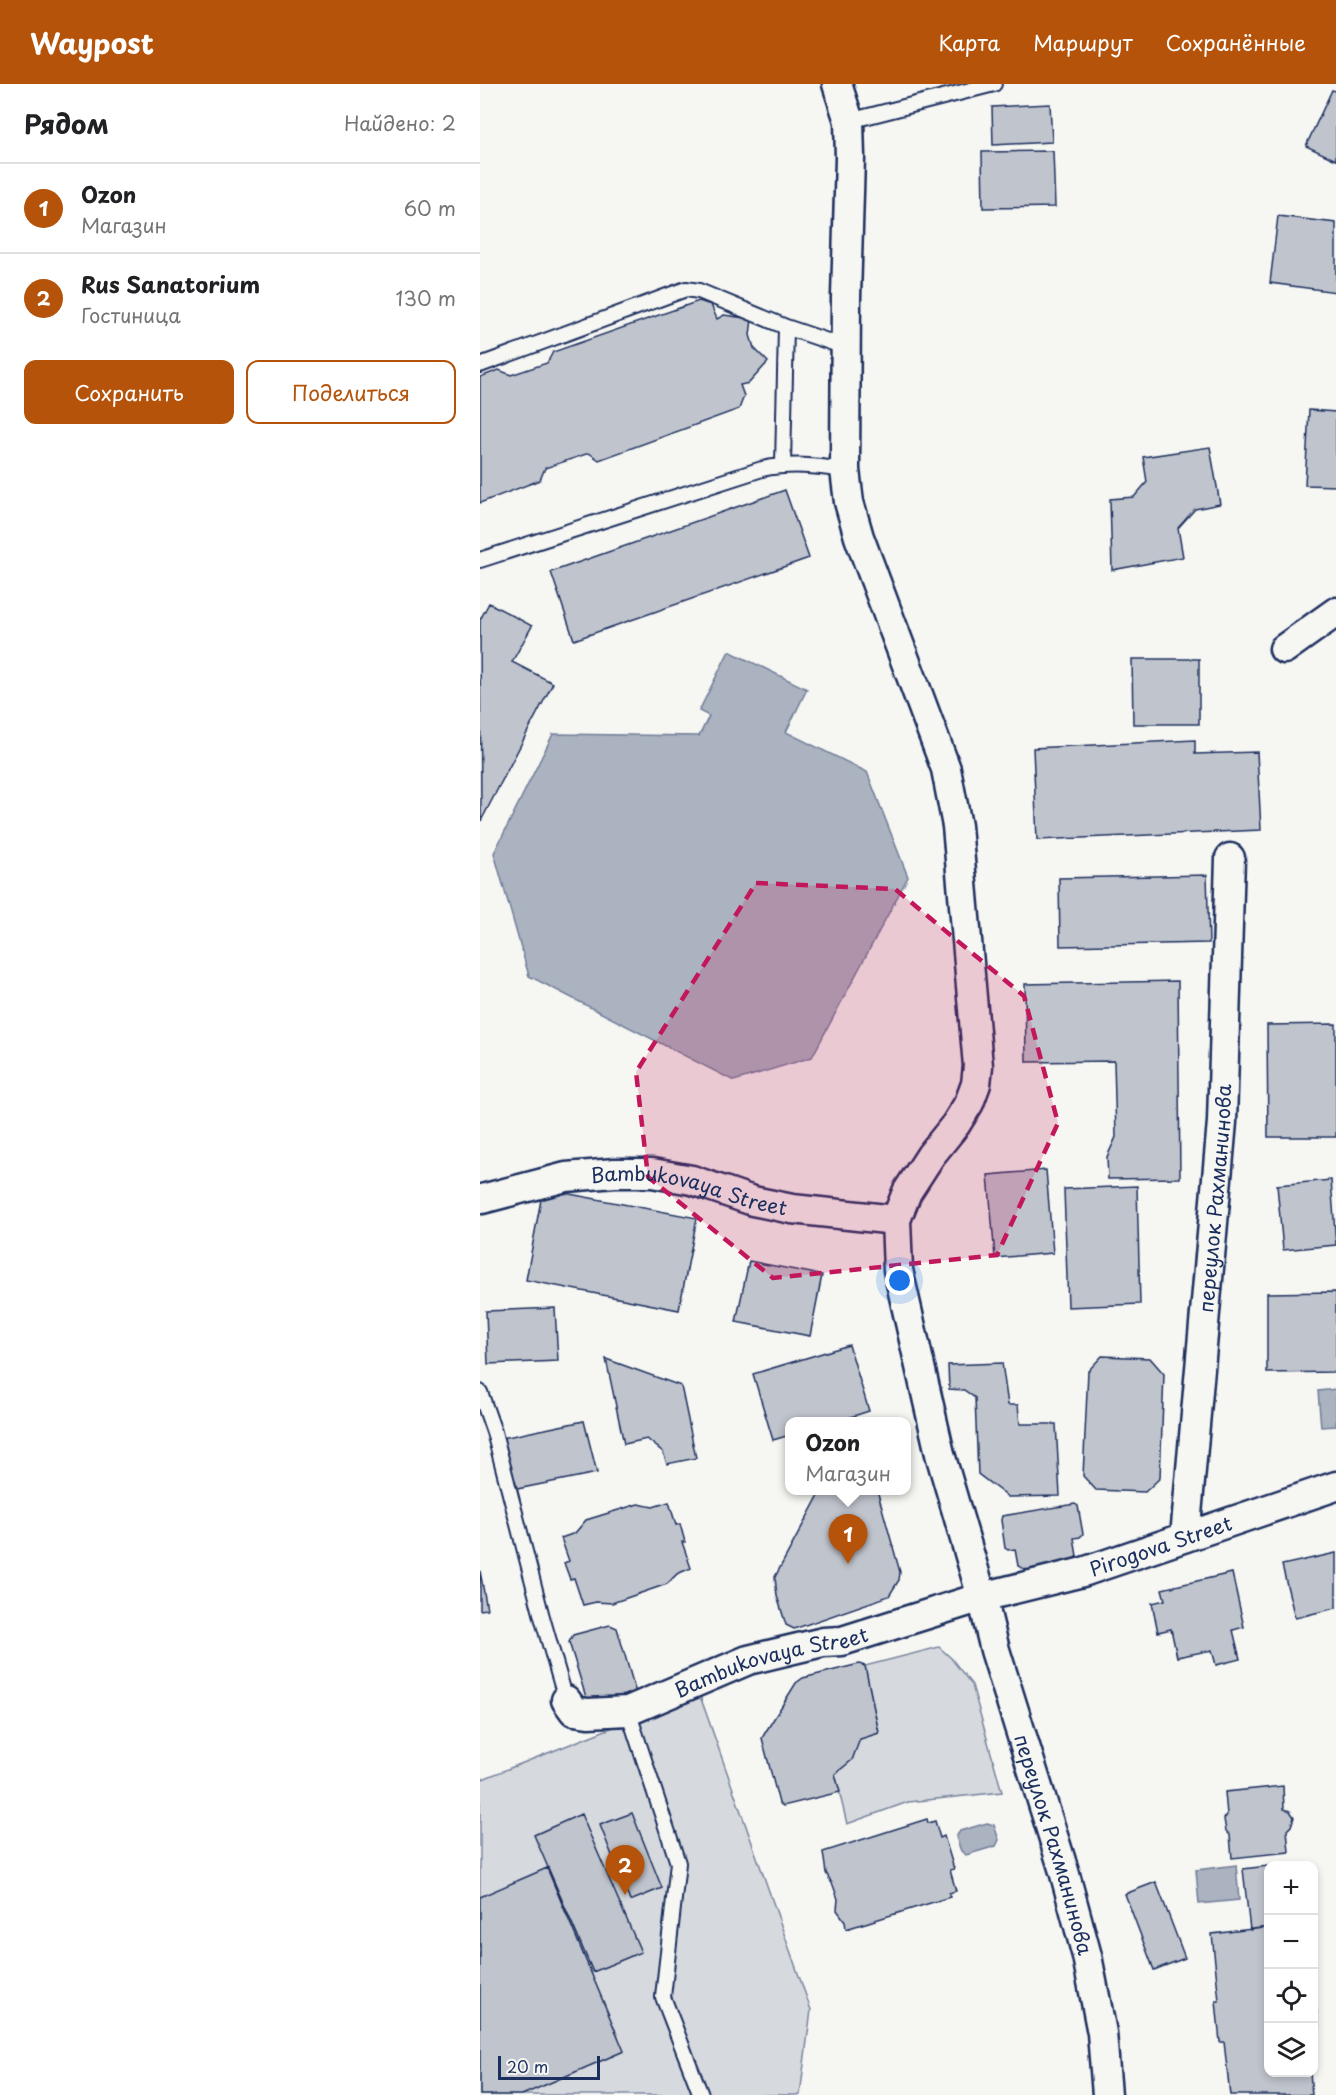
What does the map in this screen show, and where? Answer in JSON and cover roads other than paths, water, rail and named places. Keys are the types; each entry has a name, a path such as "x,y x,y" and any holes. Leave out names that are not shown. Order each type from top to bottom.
{"street":[{"path":"837,84 849,121 845,348 845,470 849,502 859,537 946,769 957,826 978,1066 976,1084 969,1103 907,1192 896,1220"},
{"path":"1284,649 1336,612"},
{"name":"переулок Рахманинова","path":"1185,1537 1222,1122 1230,858"},
{"name":"Bambukovaya Street","path":"482,1199 566,1177 652,1173 692,1180 753,1201 792,1209 896,1220"},
{"name":"переулок Рахманинова","path":"896,1220 898,1270 935,1431 995,1650 1064,1871 1087,1956 1102,2033 1107,2095"},
{"name":"Pirogova Street","path":"982,1597 1083,1572 1336,1486"},
{"name":"Bambukovaya Street","path":"566,1700 574,1711 588,1713 628,1711 748,1660 823,1642 842,1641 982,1597"}],"lane":[{"path":"849,121 994,84"},
{"path":"480,365 686,289 699,291 786,327 845,348"},
{"path":"783,465 786,327"},
{"path":"480,560 762,469 806,464 845,470"},
{"path":"480,1392 494,1432 566,1700"},
{"path":"628,1711 678,1863 663,1997 701,2095"}],"place":[{"name":"Ozon","path":"848,1564"},
{"name":"Rus Sanatorium","path":"625,1895"}]}
